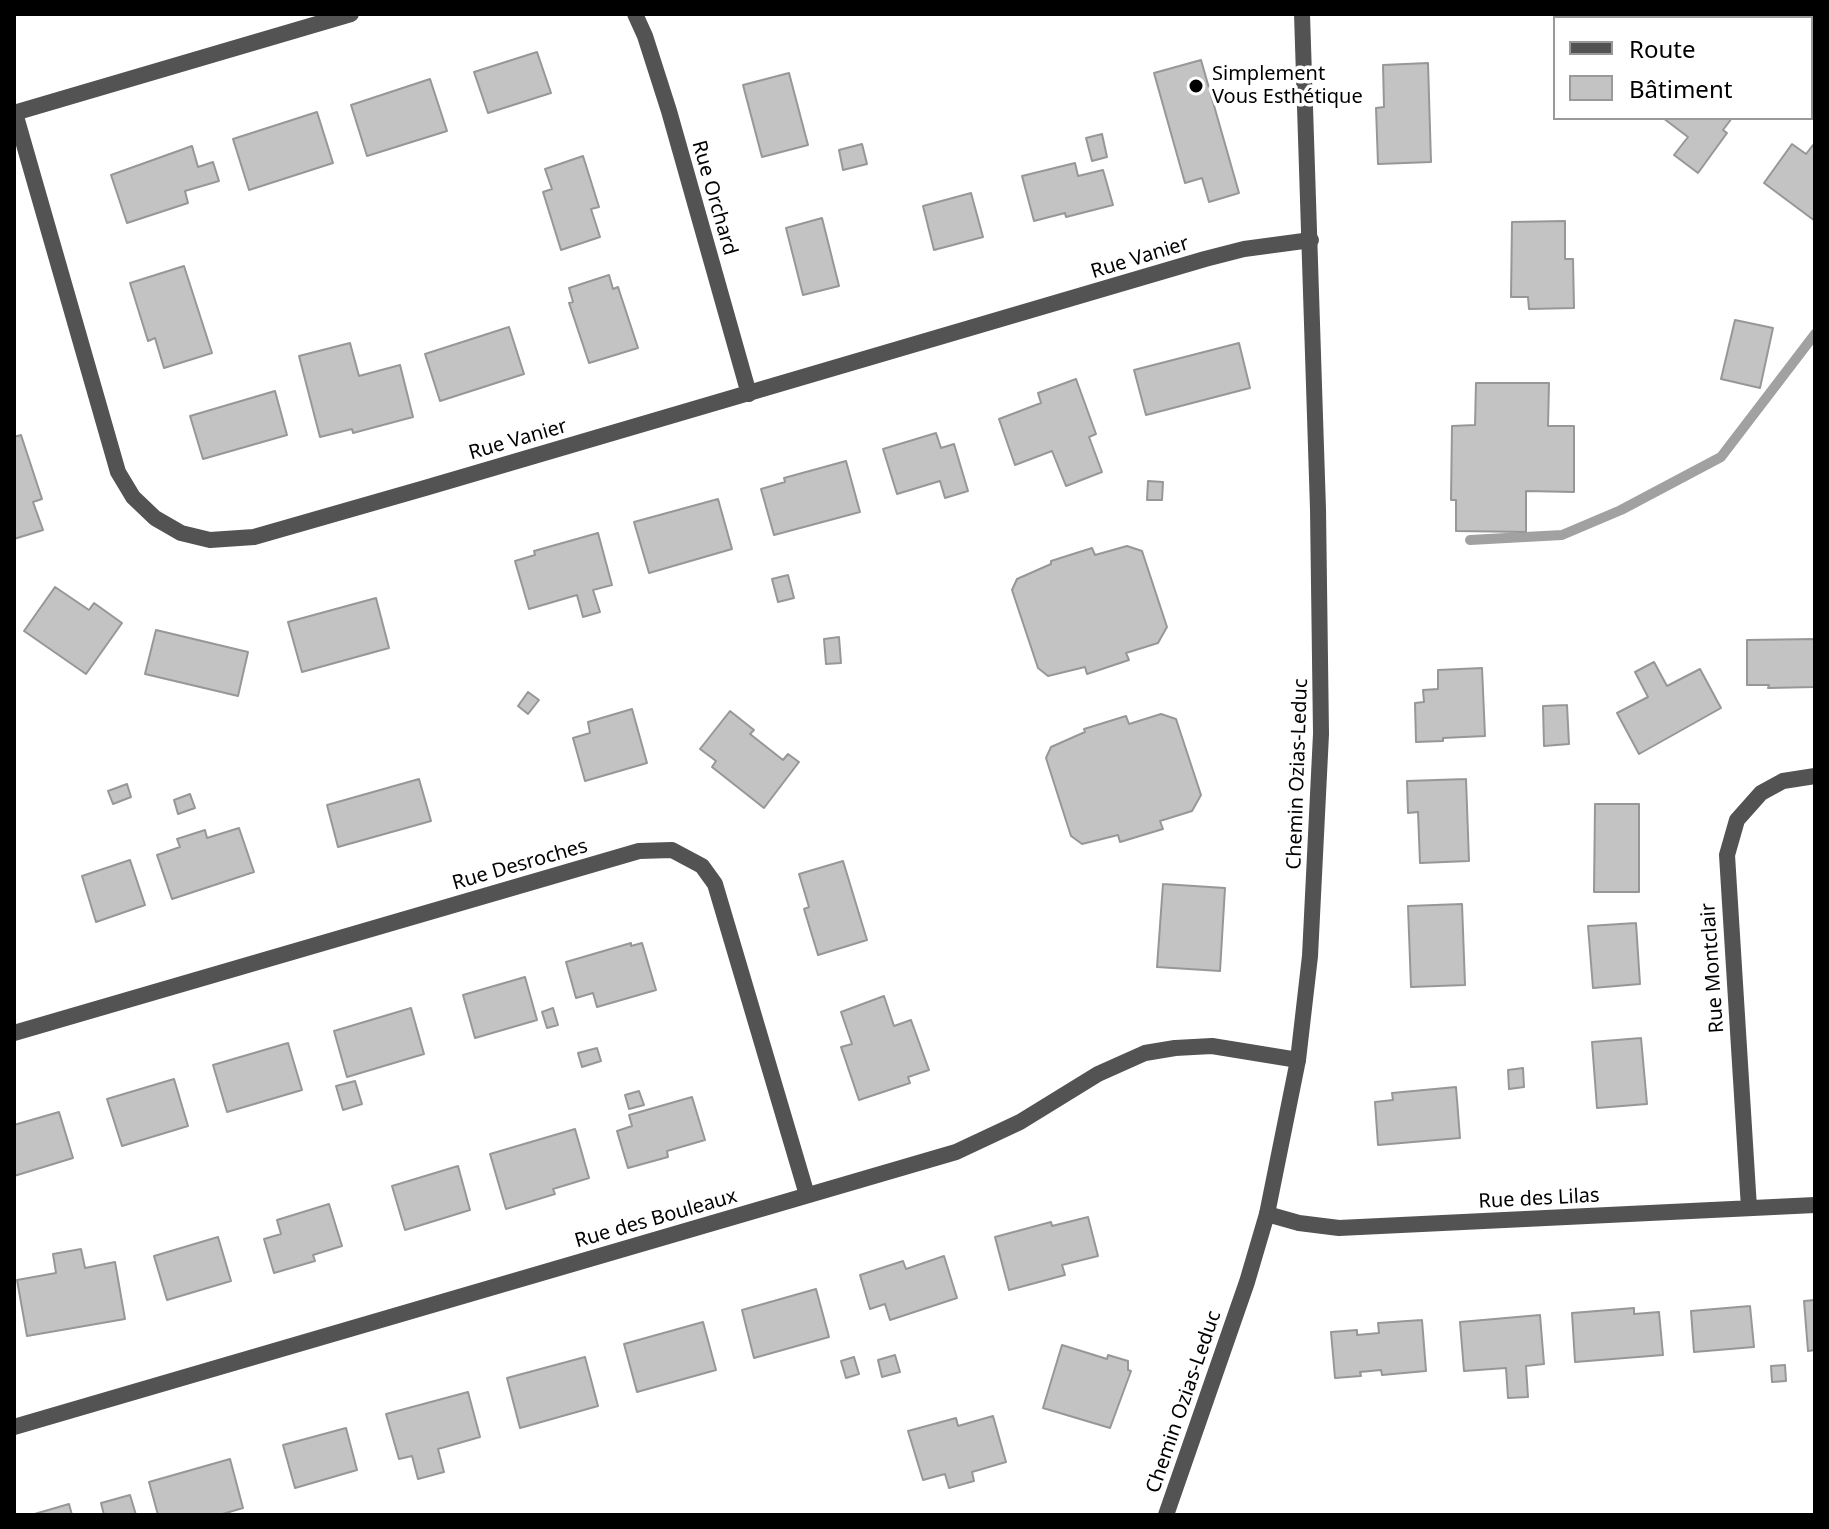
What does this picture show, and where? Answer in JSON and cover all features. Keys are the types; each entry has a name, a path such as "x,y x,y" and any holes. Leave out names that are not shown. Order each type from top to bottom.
{"street":[{"path":"15,113 351,14"},
{"name":"Rue Orchard","path":"635,14 669,111 749,394"},
{"name":"Chemin Ozias-Leduc","path":"1166,1515 1247,1282 1267,1214 1298,1060 1310,956 1321,734 1311,240 1302,14"},
{"name":"Rue Vanier","path":"15,113 118,472 155,518 181,533 210,540 254,537 1205,259 1244,249 1311,240"},
{"name":"Rue Montclair","path":"1749,1208 1727,855 1737,820 1761,793 1783,781 1815,776"},
{"name":"Rue Desroches","path":"14,1033 639,851 672,850 702,866 715,884 807,1195"},
{"name":"Rue des Bouleaux","path":"14,1427 978,1144 1098,1074 1145,1053 1212,1046 1298,1060"},
{"name":"Rue des Lilas","path":"1267,1214 1299,1223 1339,1228 1815,1205"}],"building":[{"path":"537,52 551,93 488,113 474,72"},
{"path":"1201,60 1239,193 1209,202 1202,178 1185,183 1154,73"},
{"path":"1428,63 1431,162 1378,164 1376,108 1384,107 1383,65"},
{"path":"789,73 808,145 762,157 743,85"},
{"path":"430,79 447,131 367,156 351,105"},
{"path":"317,112 333,163 249,190 233,139"},
{"path":"1666,120 1730,120 1723,130 1727,133 1698,173 1674,155 1688,137"},
{"path":"1102,134 1107,157 1092,161 1086,138"},
{"path":"862,144 867,164 843,170 839,150"},
{"path":"1792,144 1806,154 1815,146 1815,221 1764,183"},
{"path":"192,146 198,167 213,162 219,181 185,191 188,203 127,223 111,175"},
{"path":"583,156 599,207 591,209 600,237 561,250 543,192 552,189 545,169"},
{"path":"1075,163 1078,176 1103,170 1113,205 1066,217 1065,213 1034,221 1022,176"},
{"path":"971,193 983,237 934,250 923,206"},
{"path":"822,218 839,286 803,295 786,228"},
{"path":"1565,221 1565,259 1573,259 1574,308 1529,309 1528,297 1511,297 1512,222"},
{"path":"184,266 212,353 164,368 155,338 148,341 130,283"},
{"path":"609,275 613,289 618,287 638,348 589,363 569,303 573,302 569,288"},
{"path":"1735,320 1773,328 1760,388 1721,379"},
{"path":"509,327 524,374 440,401 425,354"},
{"path":"350,343 359,376 400,365 413,417 353,433 352,429 320,437 299,356"},
{"path":"1239,343 1250,388 1146,415 1134,370"},
{"path":"1076,379 1096,434 1089,437 1102,472 1066,486 1052,451 1015,465 999,419 1041,403 1038,393"},
{"path":"1476,383 1549,383 1548,426 1574,426 1574,492 1526,491 1526,532 1456,531 1456,500 1451,500 1452,426 1475,425"},
{"path":"275,391 287,435 203,459 190,416"},
{"path":"936,433 941,448 954,444 968,491 945,498 940,481 897,494 883,449"},
{"path":"21,435 42,499 33,502 43,530 14,539 14,437"},
{"path":"846,461 860,512 774,535 761,489 785,482 784,478"},
{"path":"1148,481 1163,482 1162,500 1147,500"},
{"path":"718,499 732,549 649,573 634,522"},
{"path":"598,533 612,585 593,590 600,612 583,617 577,595 529,609 515,561 535,555 534,551"},
{"path":"1127,546 1142,551 1167,627 1158,643 1126,653 1129,660 1087,674 1085,667 1048,676 1038,668 1012,590 1017,579 1051,564 1051,561 1092,548 1095,555"},
{"path":"788,575 794,598 778,602 772,579"},
{"path":"55,587 89,610 94,603 122,623 86,674 24,631"},
{"path":"376,598 389,648 302,672 288,622"},
{"path":"156,630 248,652 238,696 145,674"},
{"path":"839,637 841,663 826,664 824,639"},
{"path":"1815,639 1815,687 1747,685 1747,640"},
{"path":"1654,662 1667,686 1700,669 1721,708 1639,754 1617,713 1648,697 1635,672"},
{"path":"1482,668 1485,736 1416,742 1415,703 1424,702 1423,690 1438,689 1438,670"},
{"path":"528,692 539,700 528,714 518,706"},
{"path":"1567,705 1569,744 1544,746 1543,706"},
{"path":"632,709 647,763 585,781 573,738 590,733 588,722"},
{"path":"730,711 754,730 750,734 783,760 788,754 799,762 764,808 712,767 716,761 700,749"},
{"path":"1161,714 1176,719 1201,795 1192,811 1160,821 1163,829 1120,842 1118,835 1082,844 1071,836 1046,758 1051,747 1085,732 1084,729 1126,716 1129,724"},
{"path":"419,779 431,821 338,847 327,805"},
{"path":"1466,779 1469,861 1420,863 1418,812 1408,813 1407,781"},
{"path":"127,784 131,797 113,804 108,791"},
{"path":"190,794 195,808 178,814 174,800"},
{"path":"1595,804 1639,804 1639,892 1594,892"},
{"path":"239,828 254,872 172,899 157,855 180,847 177,839 205,830 207,838"},
{"path":"130,860 145,905 96,922 82,876"},
{"path":"843,861 867,940 818,955 804,909 809,907 799,874"},
{"path":"1163,884 1225,888 1220,971 1157,967"},
{"path":"1462,904 1465,985 1411,987 1408,906"},
{"path":"1636,923 1640,984 1593,988 1588,926"},
{"path":"631,943 631,946 642,943 656,990 597,1007 593,993 576,998 566,962"},
{"path":"525,977 537,1020 475,1038 463,995"},
{"path":"884,996 894,1026 911,1020 929,1070 908,1077 910,1083 859,1100 841,1047 852,1044 841,1012"},
{"path":"411,1008 424,1054 347,1077 334,1031"},
{"path":"553,1008 558,1025 547,1028 542,1012"},
{"path":"1641,1038 1647,1104 1597,1108 1592,1042"},
{"path":"288,1043 302,1090 227,1112 213,1065"},
{"path":"597,1048 601,1061 582,1067 578,1053"},
{"path":"1523,1068 1524,1087 1509,1089 1508,1070"},
{"path":"174,1079 188,1126 122,1146 107,1099"},
{"path":"355,1081 362,1104 343,1110 336,1086"},
{"path":"1456,1087 1460,1138 1378,1145 1375,1102 1393,1100 1392,1093"},
{"path":"639,1091 644,1105 629,1109 625,1095"},
{"path":"692,1097 705,1140 667,1151 668,1157 628,1168 617,1131 632,1126 629,1115"},
{"path":"59,1112 73,1158 14,1176 14,1125"},
{"path":"575,1129 589,1178 553,1189 555,1194 506,1209 490,1154"},
{"path":"458,1166 470,1210 405,1230 392,1186"},
{"path":"329,1204 342,1246 313,1255 315,1261 274,1273 264,1239 281,1234 277,1220"},
{"path":"1088,1217 1098,1256 1062,1265 1065,1275 1009,1290 995,1237 1051,1222 1052,1226"},
{"path":"218,1237 231,1281 167,1300 154,1256"},
{"path":"81,1249 85,1268 115,1262 125,1319 27,1336 17,1280 56,1273 53,1254"},
{"path":"944,1256 957,1298 890,1320 885,1304 870,1309 860,1275 903,1261 906,1269"},
{"path":"816,1289 829,1337 754,1358 742,1310"},
{"path":"1815,1300 1815,1350 1808,1351 1804,1301"},
{"path":"1750,1306 1754,1347 1694,1352 1691,1311"},
{"path":"1634,1308 1634,1314 1659,1312 1663,1355 1575,1362 1572,1313"},
{"path":"1540,1315 1544,1364 1526,1366 1528,1397 1508,1398 1506,1368 1464,1371 1460,1322"},
{"path":"1422,1320 1426,1371 1382,1375 1381,1370 1360,1372 1361,1376 1335,1378 1331,1332 1357,1330 1357,1335 1379,1333 1378,1323"},
{"path":"703,1322 716,1370 637,1392 624,1344"},
{"path":"1062,1345 1107,1359 1108,1355 1128,1361 1128,1370 1131,1371 1110,1428 1043,1408"},
{"path":"895,1355 900,1372 882,1377 878,1360"},
{"path":"585,1357 598,1406 520,1428 507,1378"},
{"path":"854,1357 859,1374 846,1378 841,1361"},
{"path":"1785,1365 1786,1381 1772,1382 1771,1366"},
{"path":"468,1392 480,1437 438,1449 444,1472 418,1479 412,1456 399,1459 386,1414"},
{"path":"993,1416 1006,1462 972,1472 974,1481 949,1488 945,1474 923,1480 908,1431 956,1418 958,1426"},
{"path":"346,1428 357,1470 295,1488 283,1445"},
{"path":"230,1459 243,1508 219,1515 158,1515 149,1482"},
{"path":"130,1495 136,1515 104,1515 101,1503"},
{"path":"69,1504 72,1515 31,1515"}],"waterway":[{"path":"1470,540 1562,535 1621,510 1721,457 1815,334"}],"place":[{"name":"Simplement Vous Esthétique","path":"1196,86"}]}
